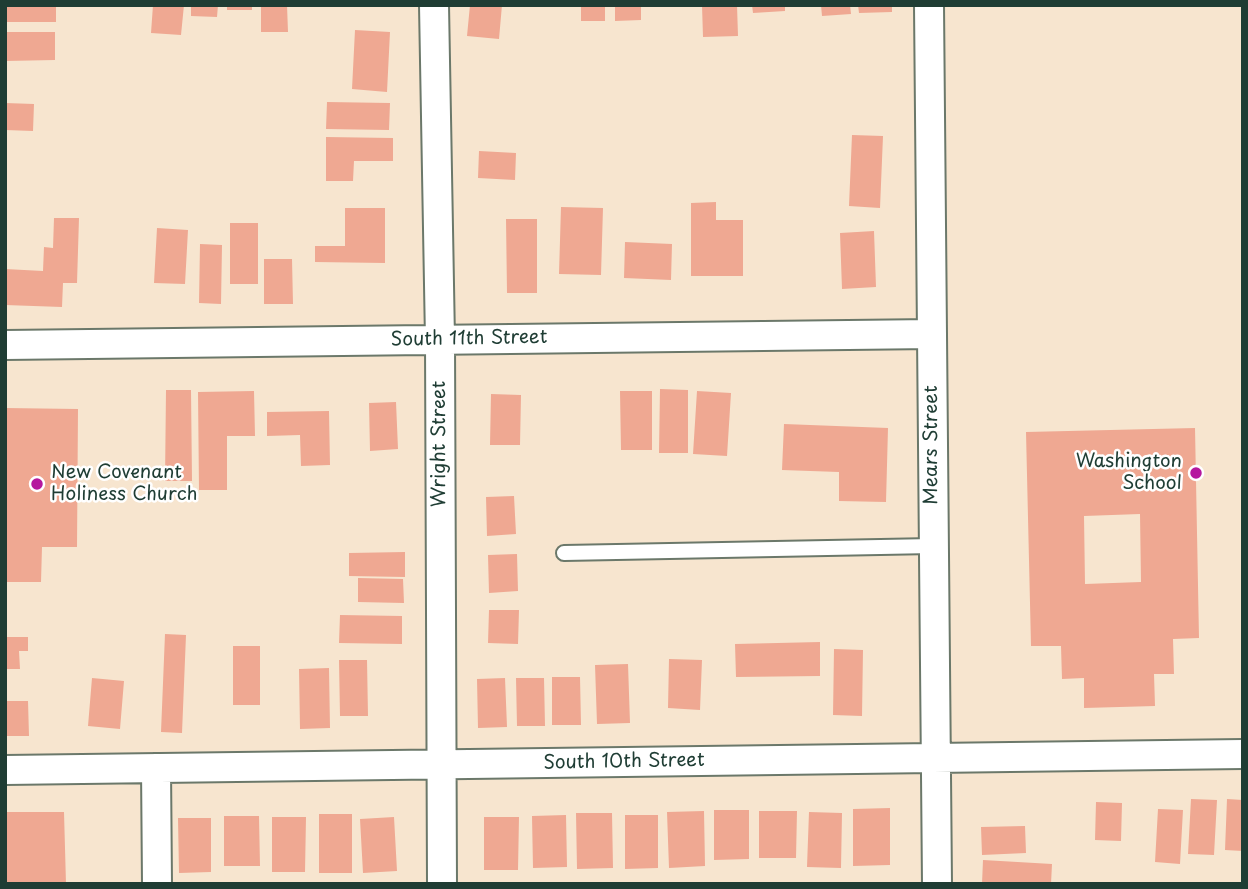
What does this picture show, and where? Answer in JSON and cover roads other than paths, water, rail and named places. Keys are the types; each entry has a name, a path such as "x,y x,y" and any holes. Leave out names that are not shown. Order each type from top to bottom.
{"street":[{"name":"Wright Street","path":"434,5 440,340 442,884"},
{"name":"Mears Street","path":"929,5 937,884"},
{"name":"South 11th Street","path":"5,345 932,334"},
{"name":"South 10th Street","path":"5,770 1243,754"},
{"path":"156,768 157,884"}],"lane":[{"path":"564,553 933,546"}],"place":[{"name":"Washington School","path":"1196,473"},
{"name":"New Covenant Holiness Church","path":"37,484"}]}
